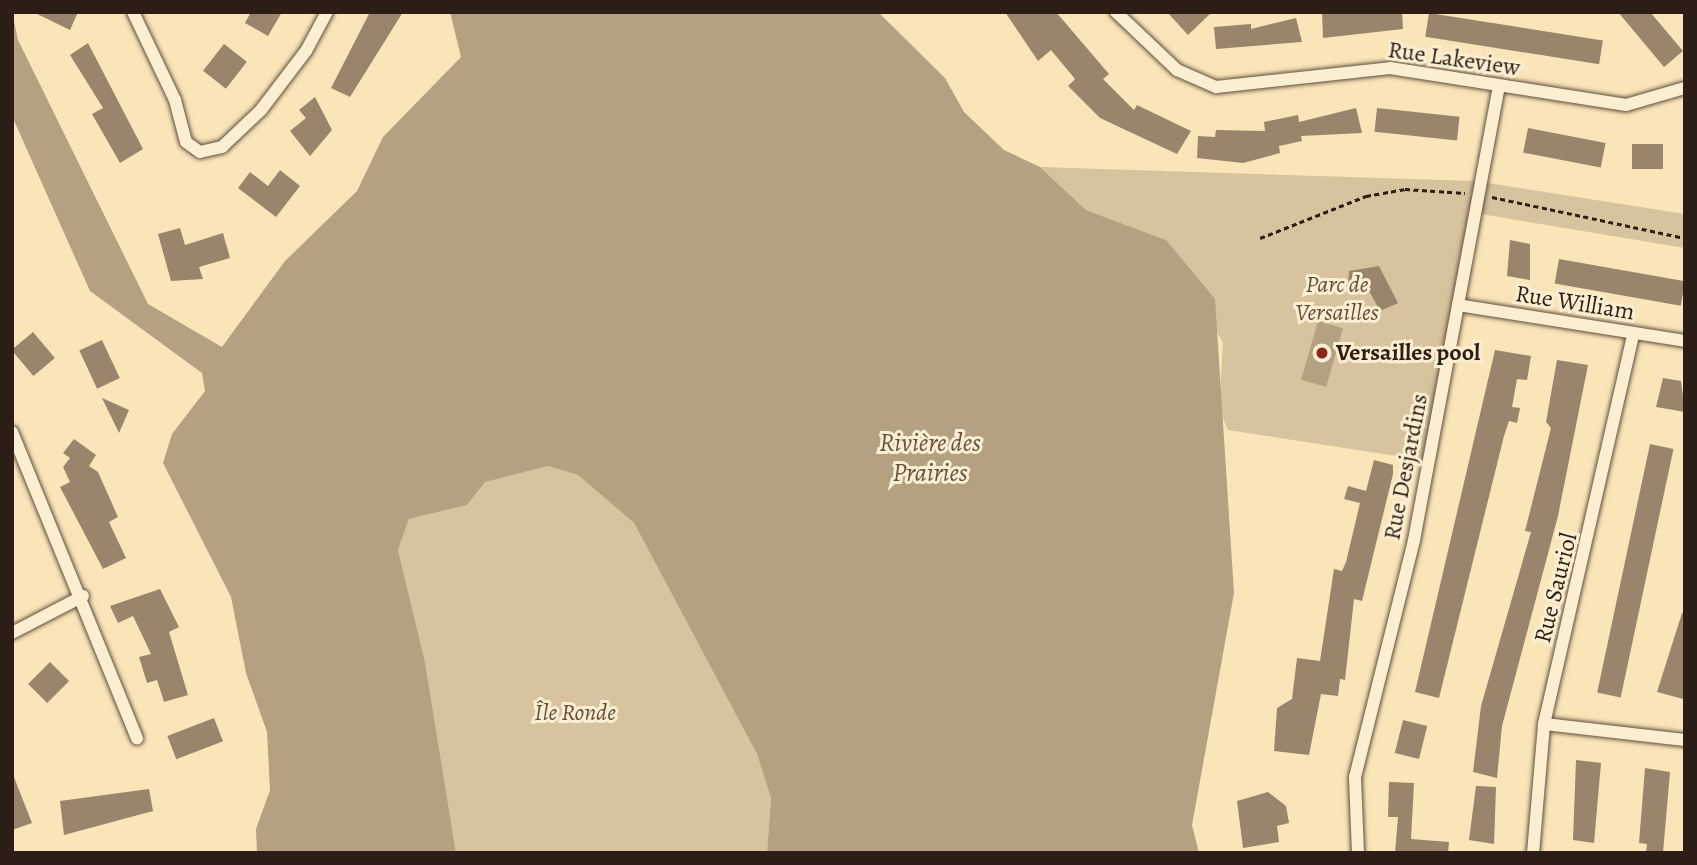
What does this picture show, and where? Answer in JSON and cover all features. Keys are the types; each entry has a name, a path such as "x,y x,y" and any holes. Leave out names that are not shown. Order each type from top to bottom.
{"street":[{"path":"133,12 175,100 186,142 200,152 222,147 261,110 327,12"},
{"name":"Rue Lakeview","path":"1116,12 1177,70 1216,87 1390,68 1626,105 1685,88"},
{"name":"Rue Desjardins","path":"1358,853 1355,777 1414,540 1499,86"},
{"name":"Rue William","path":"1458,305 1685,341"},
{"name":"Rue Sauriol","path":"1533,853 1544,724 1633,334"},
{"path":"12,432 83,596 137,739"},
{"path":"12,633 83,596"},
{"path":"1544,724 1685,740"}],"green space":[{"name":"Parc de Versailles","path":"1040,167 1475,181 1685,214 1685,248 1475,213 1429,461 1228,430 1219,409 1223,343 1166,240 1086,210"},
{"name":"Île Ronde","path":"548,466 578,475 634,523 757,754 771,798 767,853 456,853 425,662 398,550 409,519 467,505 484,482"}],"water":[{"name":"Rivière des Prairies","path":"12,12 18,40 148,304 222,347 285,261 357,191 383,137 461,57 450,12 878,12 945,78 964,112 1004,150 1040,167 1086,210 1166,240 1215,299 1234,593 1192,825 1199,853 767,853 771,798 757,754 634,523 578,475 548,466 485,482 467,505 409,519 398,550 425,662 456,853 257,853 256,829 270,790 267,732 246,673 231,597 163,463 172,434 205,391 202,373 90,291 12,116"},
{"name":"Versailles pool","path":"1318,321 1343,328 1326,387 1301,380"}],"building":[{"path":"33,12 78,12 70,30"},
{"path":"251,12 282,12 268,36 245,23"},
{"path":"370,12 403,12 350,97 331,88"},
{"path":"1005,12 1056,12 1109,74 1103,79 1134,110 1137,105 1191,131 1177,154 1100,118 1068,86 1075,79 1051,50 1038,61"},
{"path":"1167,12 1212,12 1188,35"},
{"path":"1402,12 1403,29 1323,38 1322,13"},
{"path":"1618,12 1650,12 1683,51 1664,67"},
{"path":"1429,13 1603,41 1599,64 1425,37"},
{"path":"1296,18 1302,42 1216,49 1214,27 1251,24 1251,29"},
{"path":"88,43 143,149 120,163 92,114 103,108 70,55"},
{"path":"224,44 247,62 226,89 203,71"},
{"path":"315,97 332,130 310,156 290,131 306,118 299,110"},
{"path":"1356,108 1362,133 1301,136 1302,141 1279,146 1280,153 1243,163 1197,158 1198,136 1215,137 1216,130 1265,131 1264,122 1298,115 1299,122"},
{"path":"1377,108 1460,117 1457,141 1374,132"},
{"path":"1528,128 1606,143 1601,168 1523,153"},
{"path":"1632,144 1663,144 1663,169 1632,169"},
{"path":"280,170 300,186 276,217 238,188 250,172 268,186"},
{"path":"180,228 185,245 223,233 230,258 199,267 203,279 171,281 158,234"},
{"path":"1510,240 1530,244 1530,280 1507,276"},
{"path":"1559,259 1685,281 1681,306 1555,284"},
{"path":"1379,266 1398,303 1380,311 1368,289 1348,285 1349,271"},
{"path":"33,332 55,358 33,376 12,351"},
{"path":"102,340 120,378 97,389 79,351"},
{"path":"1495,350 1531,356 1527,380 1517,379 1512,407 1520,408 1517,423 1509,421 1504,436 1439,698 1415,692"},
{"path":"1557,360 1588,365 1558,516 1502,726 1497,778 1473,772 1481,706 1531,532 1525,531 1551,428 1546,422"},
{"path":"1663,378 1681,381 1685,412 1656,407"},
{"path":"102,398 129,410 119,433"},
{"path":"74,439 96,455 89,466 98,472 118,517 109,522 126,558 103,569 60,487 70,482 63,467 70,458 63,453"},
{"path":"1650,444 1673,449 1621,697 1597,692"},
{"path":"1374,460 1393,465 1393,474 1362,601 1354,599 1345,680 1340,679 1338,696 1321,694 1309,755 1274,751 1277,708 1292,699 1297,658 1320,661 1334,569 1342,571 1346,562 1360,503 1344,499 1348,486 1366,491"},
{"path":"160,589 179,627 169,632 188,695 164,702 157,680 147,683 139,657 151,654 133,616 118,623 110,606"},
{"path":"1682,613 1685,613 1683,699 1657,692"},
{"path":"50,662 69,681 47,703 28,684"},
{"path":"214,718 223,741 176,759 167,736"},
{"path":"1403,720 1427,726 1419,759 1395,753"},
{"path":"1576,760 1601,763 1594,843 1573,840"},
{"path":"1645,768 1670,772 1663,853 1646,853 1647,844 1639,843"},
{"path":"12,772 32,823 12,830"},
{"path":"1389,782 1414,783 1411,839 1449,842 1448,853 1395,853 1398,817 1388,817"},
{"path":"1476,786 1496,787 1494,844 1469,840"},
{"path":"149,789 153,811 64,835 60,801"},
{"path":"1268,792 1286,806 1289,823 1277,826 1279,842 1243,848 1237,801"}],"place":[{"name":"Versailles pool","path":"1322,353"}]}
